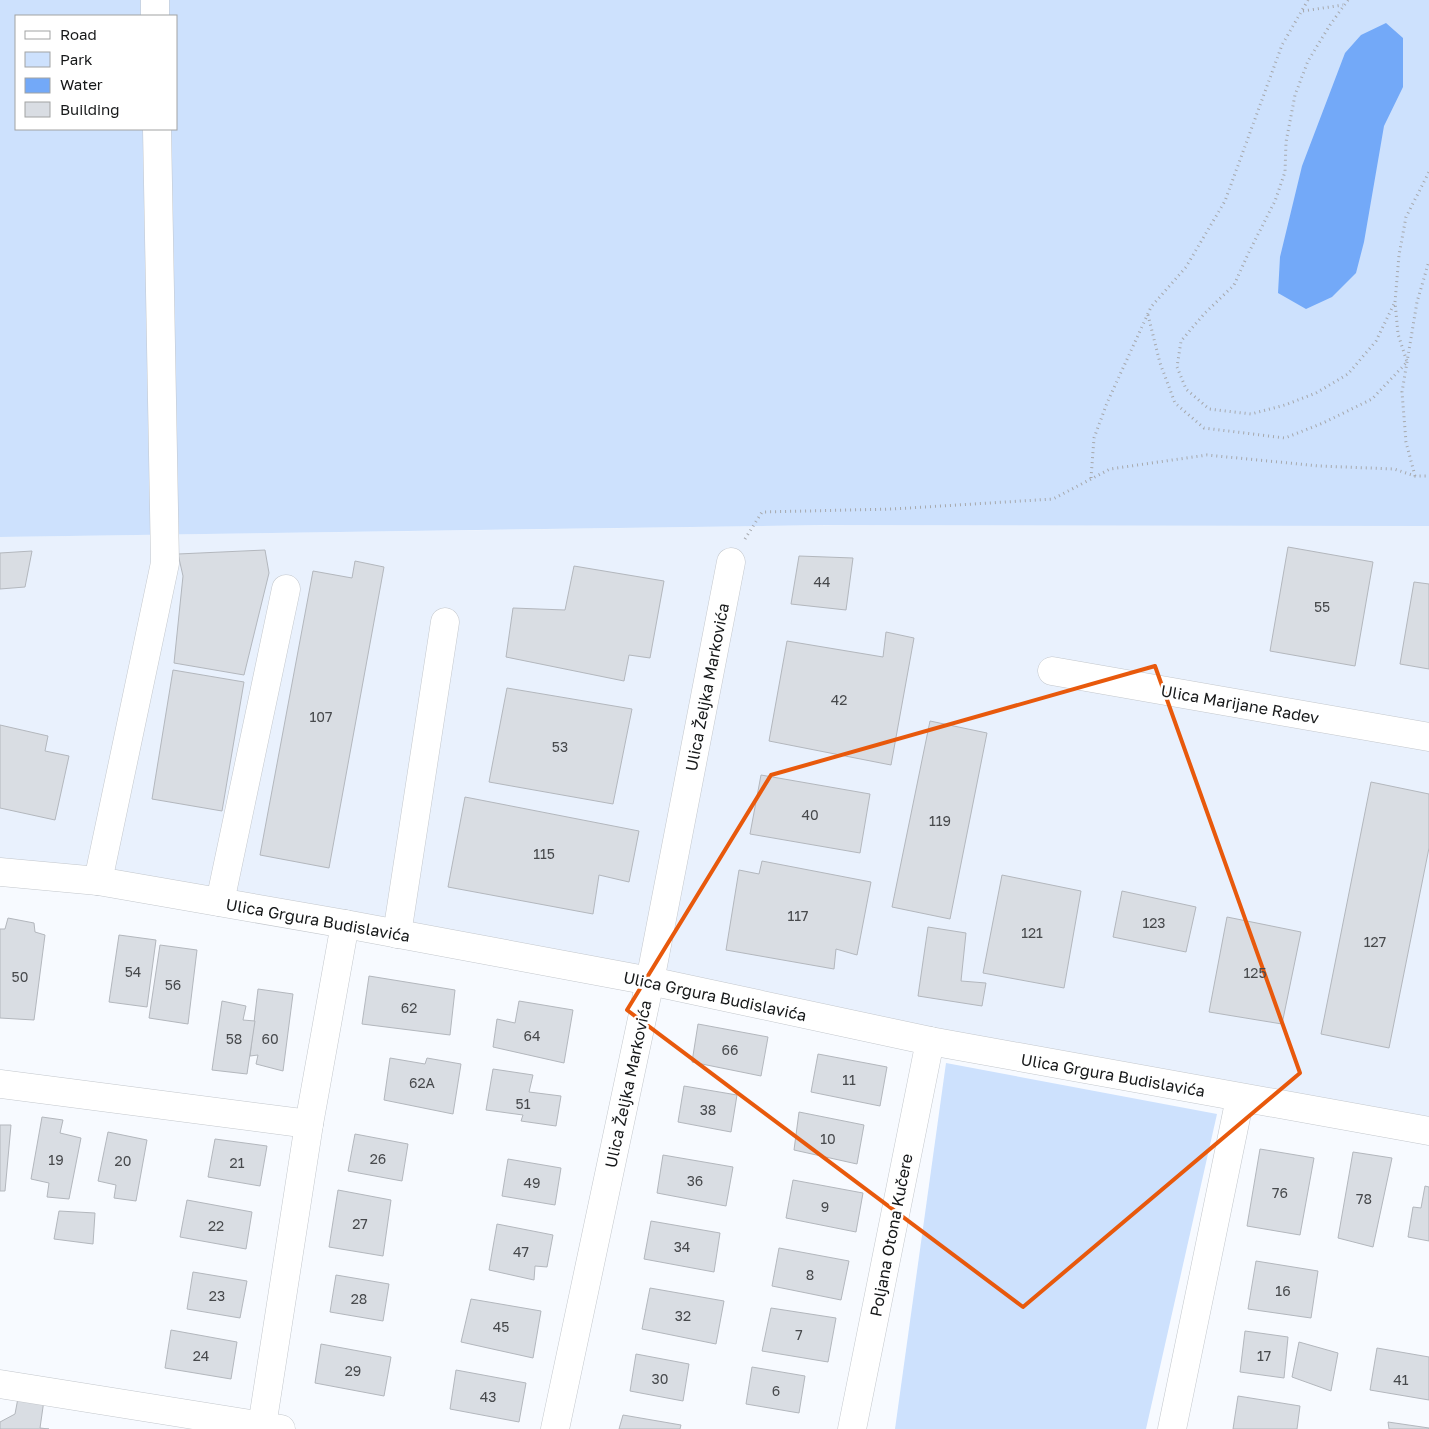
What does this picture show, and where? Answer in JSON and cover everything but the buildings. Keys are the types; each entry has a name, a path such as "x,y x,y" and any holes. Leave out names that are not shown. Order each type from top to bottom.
{"street":[{"path":"155,0 155,15"},
{"path":"98,880 165,563 157,130"},
{"name":"Ulica Željka Markovića","path":"555,1429 650,981 731,562"},
{"path":"220,902 286,589"},
{"path":"397,934 445,622"},
{"name":"Ulica Marijane Radev","path":"1052,671 1429,737"},
{"name":"Ulica Grgura Budislavića","path":"0,872 98,880 345,924 650,981 930,1041 1429,1131"},
{"path":"0,1384 271,1428 309,1124 345,924"},
{"name":"Poljana Otona Kučere","path":"852,1429 930,1041"},
{"path":"0,1084 309,1124"},
{"path":"1172,1429 1240,1098"}],"path":[{"path":"1090,479 1094,438 1107,403 1151,308 1186,267 1225,201 1282,45 1308,0"},
{"path":"1348,0 1330,24 1308,62 1295,94 1286,142 1285,172 1275,201 1234,285 1204,314 1181,341 1177,367 1186,388 1209,409 1251,414 1316,392 1348,374 1376,341 1395,302"},
{"path":"1303,11 1344,5"},
{"path":"1407,362 1398,334 1395,302 1399,254 1406,217 1429,172"},
{"path":"1415,476 1406,442 1402,392 1417,302 1429,261"},
{"path":"1148,315 1160,363 1175,403 1204,428 1285,438 1323,423 1372,399 1407,362"},
{"path":"731,562 762,512 893,509 1053,498 1110,469 1207,455 1319,466 1394,468 1415,476 1429,476"}],"highlighted area":[{"path":"1155,666 1300,1073 1023,1307 627,1010 771,775"}],"shaded area":[{"path":"1429,513 1429,1131 0,873 0,537 1324,518"}],"green space":[{"path":"0,0 1429,0 1429,526 825,525 0,537"},
{"path":"946,1063 1217,1114 1146,1429 895,1429"}],"water":[{"path":"1386,23 1403,38 1403,87 1384,126 1364,242 1356,273 1332,297 1306,309 1278,293 1280,257 1302,166 1345,53 1361,35"}]}
